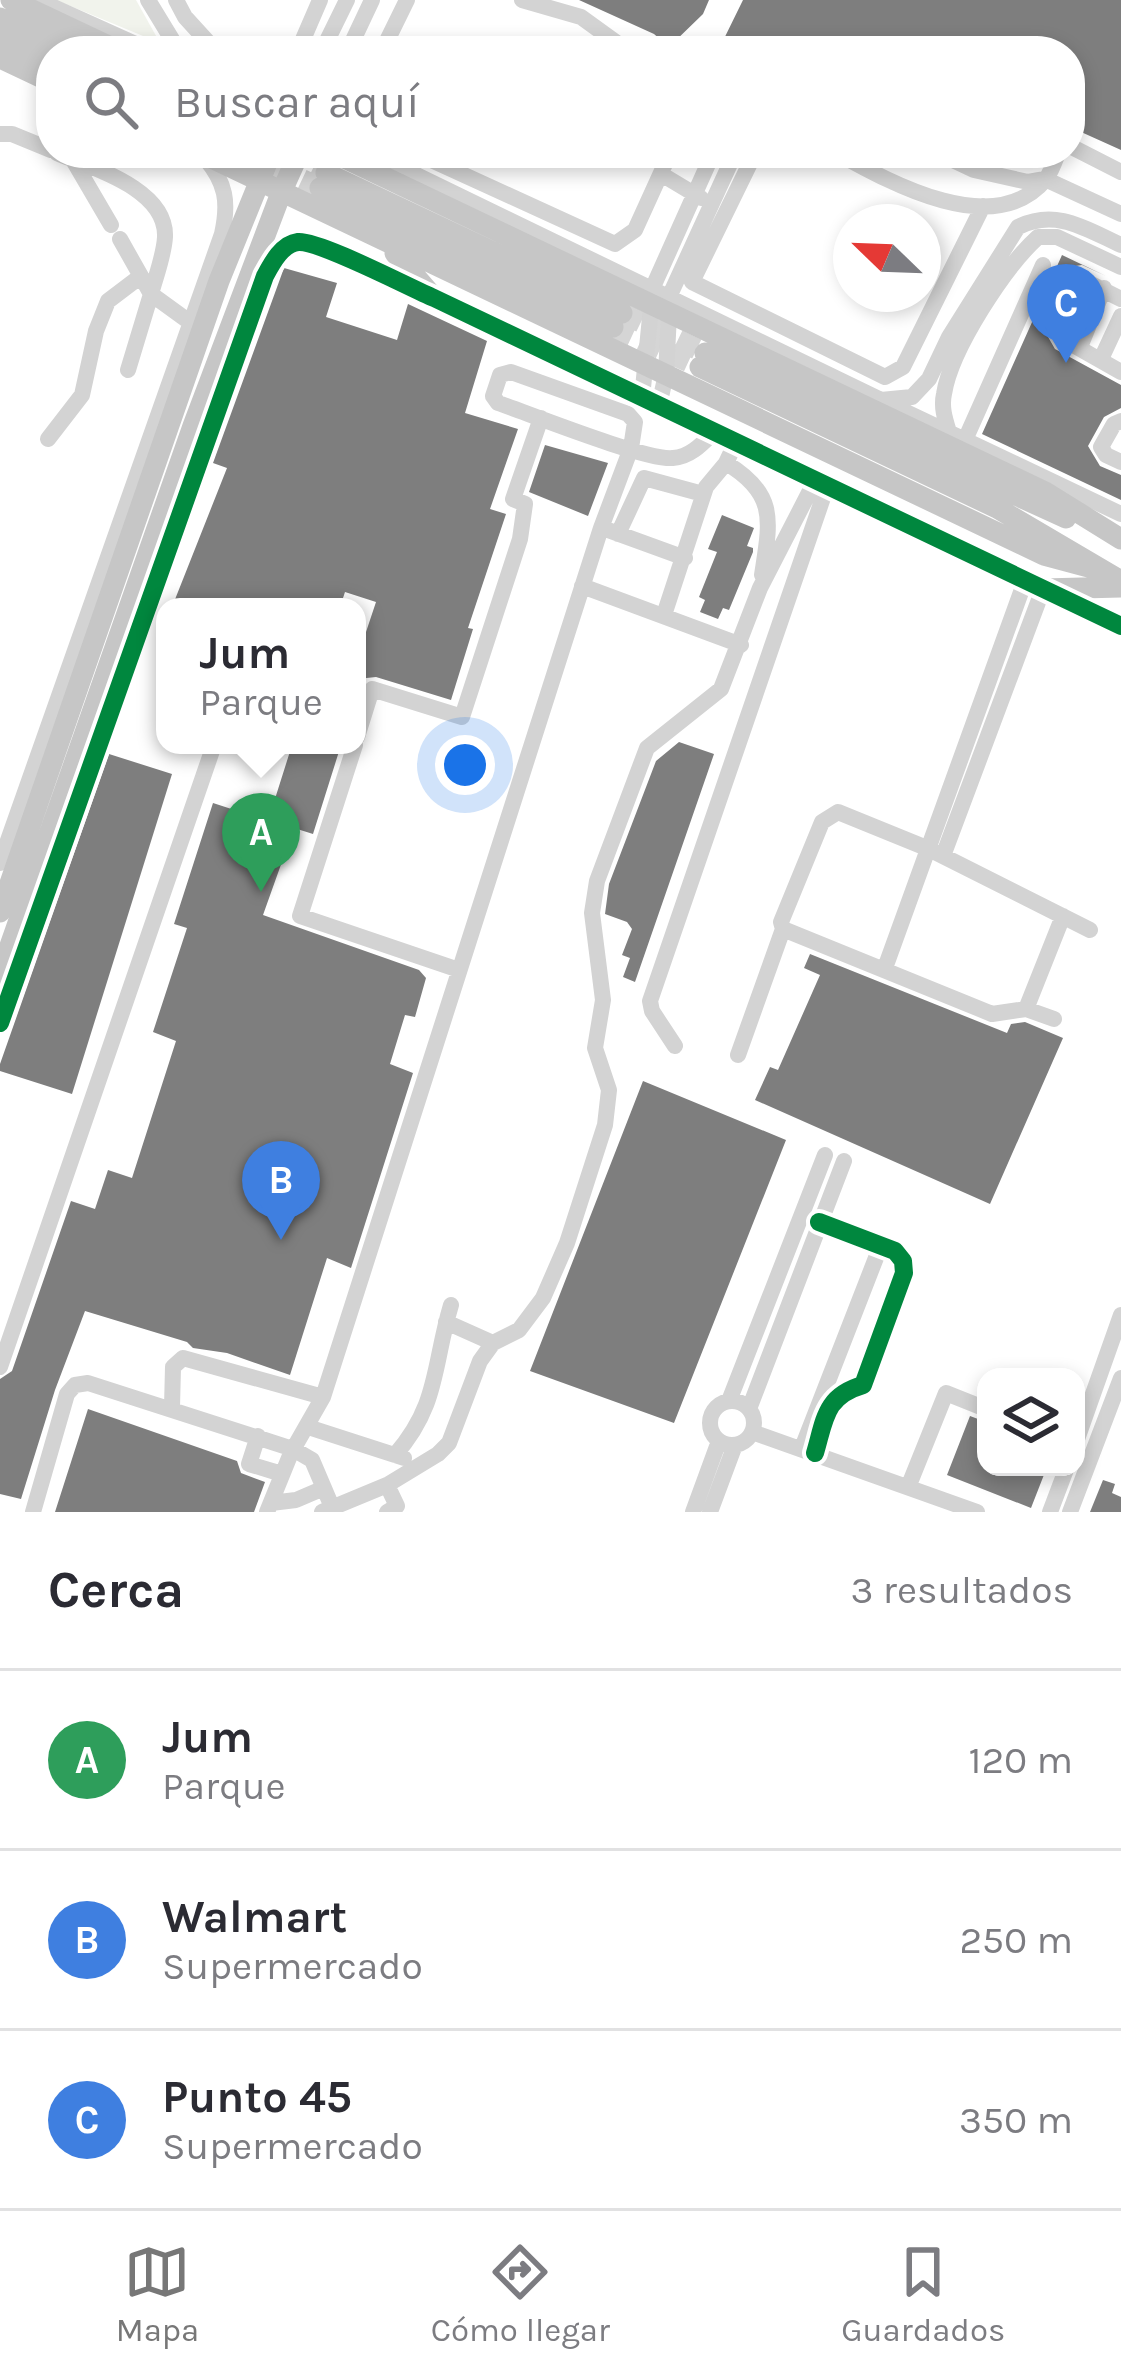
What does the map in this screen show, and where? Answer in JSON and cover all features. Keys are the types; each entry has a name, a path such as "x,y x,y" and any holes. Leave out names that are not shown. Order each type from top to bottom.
{"main road":[{"path":"11,0 87,36"},
{"path":"0,18 38,36"},
{"path":"0,38 36,55"},
{"path":"4,66 36,77"},
{"path":"231,168 1044,555 1100,570"},
{"path":"0,911 16,816 264,168"},
{"path":"0,974 193,426 292,168"},
{"path":"327,171 427,188 660,301 950,432 1056,491 1121,541"},
{"path":"327,171 617,320"},
{"path":"386,244 434,298"},
{"path":"200,299 219,281"},
{"path":"1121,541 703,360 998,508 1121,584"},
{"path":"193,426 221,394"},
{"path":"1034,585 1121,584"},
{"path":"128,611 134,644"},
{"path":"16,816 43,811 78,753"},
{"path":"0,939 28,857 16,816"}],"street":[{"path":"38,0 118,36"},
{"path":"148,0 170,36"},
{"path":"176,0 202,36"},
{"path":"304,36 320,0"},
{"path":"329,36 347,0"},
{"path":"355,36 372,0"},
{"path":"389,36 407,0"},
{"path":"529,0 597,25 610,36"},
{"path":"0,134 36,144"},
{"path":"1085,154 1121,172"},
{"path":"70,168 116,232 152,294 191,323"},
{"path":"92,168 124,182 154,205 165,233 128,370"},
{"path":"148,463 227,212 224,182 212,168"},
{"path":"395,168 427,188"},
{"path":"449,168 615,244 634,230 664,168"},
{"path":"651,402 660,301 706,168"},
{"path":"730,168 692,282 885,377 904,367 983,206"},
{"path":"660,301 745,168"},
{"path":"877,168 960,208 1011,203 1046,179 1051,168"},
{"path":"977,168 1028,182 1046,179 1121,214"},
{"path":"661,174 695,192 716,212"},
{"path":"950,432 944,392 965,340 1036,228 1063,218 1121,244"},
{"path":"880,400 912,397 929,379 1018,226 1036,228 1121,267"},
{"path":"0,1023 265,276 278,255 302,242 434,298 1121,626"},
{"path":"950,432 1043,265"},
{"path":"48,439 82,395 108,301 141,276"},
{"path":"1121,299 1077,277 1055,314 1054,329 1061,338 1102,357 1121,372"},
{"path":"1080,347 1104,288"},
{"path":"660,301 950,432"},
{"path":"1102,357 1121,316"},
{"path":"610,531 631,448 634,422 628,414 505,371 500,375 494,400 631,448 672,459 696,450 713,434"},
{"path":"912,397 950,432"},
{"path":"366,708 372,688 462,717 520,538 525,504 513,500 541,418"},
{"path":"1121,421 1114,424 1102,447 1106,455 1121,462"},
{"path":"664,615 703,494 735,444"},
{"path":"33,1512 67,1394 75,1385 88,1383 293,1448 312,1460 327,1509 423,1466 449,1443 480,1361 493,1343 519,1330 543,1298 567,1243 605,1125 609,1090 595,1048 603,1000 592,913 597,881 647,748 722,689 760,588 768,532 766,506 749,478 726,463"},
{"path":"269,1508 293,1448 323,1396 582,586 644,478 703,494"},
{"path":"760,588 820,486"},
{"path":"675,1046 650,1000 820,486"},
{"path":"1056,491 1121,514"},
{"path":"610,531 685,558"},
{"path":"885,968 936,852 1034,585"},
{"path":"582,586 741,645"},
{"path":"0,1367 211,754"},
{"path":"352,754 300,916 460,970"},
{"path":"737,1055 783,929 781,922 822,822 832,813 936,852 1090,930"},
{"path":"0,863 16,816"},
{"path":"1026,1010 1063,916"},
{"path":"783,929 992,1014 1026,1010 1054,1019"},
{"path":"727,1443 711,1431 711,1418 717,1407 729,1401 825,1155"},
{"path":"749,1409 844,1161"},
{"path":"808,1450 836,1398 863,1385 904,1273 896,1251 819,1222"},
{"path":"808,1450 881,1245"},
{"path":"395,1455 416,1431 431,1399 449,1314 493,1343"},
{"path":"1085,1416 1121,1315"},
{"path":"172,1408 173,1367 183,1358 323,1396"},
{"path":"1070,1512 1121,1378"},
{"path":"909,1485 946,1393 977,1405"},
{"path":"729,1401 749,1409 752,1432"},
{"path":"308,1427 423,1466"},
{"path":"693,1512 727,1443 752,1432 977,1512"},
{"path":"258,1436 249,1464 281,1474"},
{"path":"710,1512 727,1443"},
{"path":"1050,1512 1064,1476"},
{"path":"387,1484 397,1506 387,1512"},
{"path":"269,1508 324,1487"}],"shaded area":[{"path":"56,0 136,0 156,36 143,36"}],"building":[{"path":"579,0 709,0 703,14 680,36 654,34"},
{"path":"743,0 1121,0 1121,150 1085,134 1085,36 725,36"},
{"path":"1062,255 1106,276 1082,265 1069,267 1040,323 1055,349 1121,385 1121,408 1104,417 1088,446 1100,466 1121,475 1121,500 982,434"},
{"path":"284,268 337,283 326,317 397,340 408,304 487,341 465,413 518,429 490,509 506,514 468,628 473,629 451,700 366,678 366,632 376,602 366,598 345,592 343,598 176,598 227,468 213,463"},
{"path":"545,445 608,463 588,516 529,492"},
{"path":"722,515 754,528 747,546 753,552 729,610 723,608 718,619 700,612 705,600 699,597 717,552 708,549"},
{"path":"679,742 714,754 635,982 623,977 630,958 622,955 632,929 627,922 605,914 609,884 656,761"},
{"path":"109,754 172,774 72,1094 0,1071 0,1064"},
{"path":"289,754 338,754 313,834 294,828 263,915 419,970 426,978 415,1017 405,1015 390,1064 413,1073 351,1268 327,1258 290,1375 85,1311 21,1499 0,1494 0,1379 12,1371 71,1201 95,1209 108,1170 132,1178 176,1041 153,1032 187,928 174,924 213,803 268,821"},
{"path":"810,954 1007,1033 1011,1024 1025,1022 1063,1038 990,1204 755,1100 770,1067 778,1070 820,975 804,968"},
{"path":"643,1081 786,1140 674,1423 530,1371"},
{"path":"88,1409 237,1461 241,1473 265,1482 254,1512 55,1512"},
{"path":"970,1416 977,1419 977,1476 1043,1476 1031,1508 947,1475"},
{"path":"1103,1480 1115,1484 1112,1493 1121,1497 1121,1512 1090,1512"}],"tunnel":[{"path":"278,168 320,188"},
{"path":"316,168 326,173"},
{"path":"622,313 705,353"},
{"path":"613,327 700,367"}],"cycle path":[{"path":"0,1023 265,276 278,255 292,244 309,243 365,266 1121,626"},
{"path":"815,1453 834,1402 863,1385 904,1273 903,1261 895,1251 819,1222"}],"place":[{"name":"Punto 45","path":"1066,363"},
{"name":"Jum","path":"261,892"},
{"name":"Walmart","path":"281,1240"}]}
